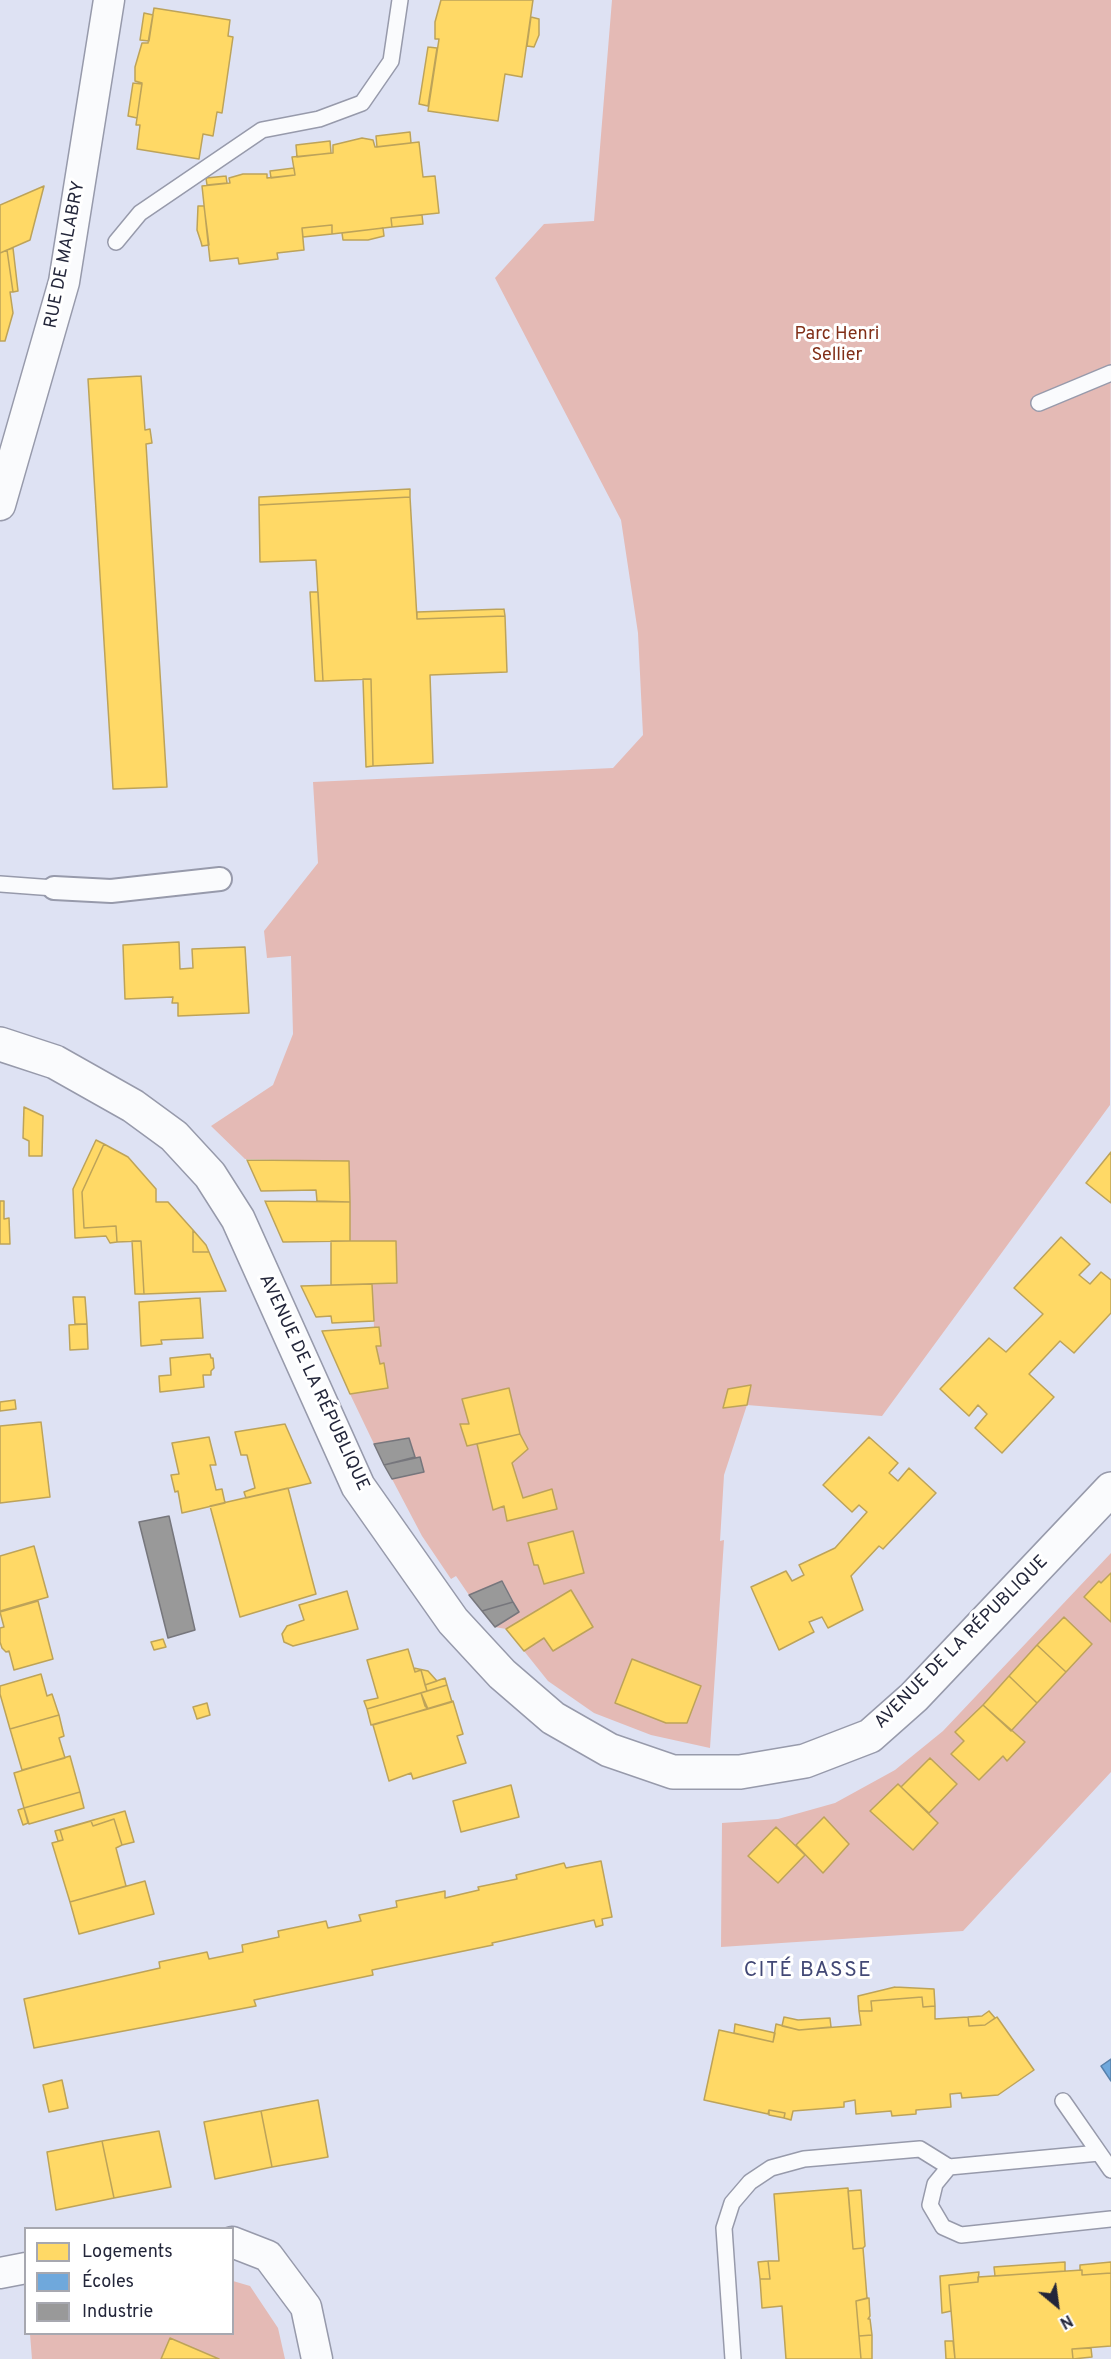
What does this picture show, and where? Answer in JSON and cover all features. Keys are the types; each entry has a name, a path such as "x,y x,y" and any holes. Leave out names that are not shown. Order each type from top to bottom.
{"street":[{"name":"RUE DE MALABRY","path":"0,505 64,282 109,0"},
{"path":"54,888 111,891 220,879"},
{"name":"AVENUE DE LA RÉPUBLIQUE","path":"0,1044 55,1062 133,1106 174,1136 210,1175 238,1219 358,1486 453,1621 502,1674 553,1718 609,1750 673,1772 740,1772 805,1761 870,1736 914,1696 1111,1489"},
{"path":"234,2243 268,2256 306,2307 317,2359"},
{"path":"0,2273 24,2268"}],"lane":[{"path":"116,242 140,213 262,130 319,119 363,103 391,61 400,0"},
{"path":"1039,403 1111,373"},
{"path":"0,884 54,888"},
{"path":"1063,2101 1111,2170"},
{"path":"733,2359 724,2228 732,2203 750,2182 771,2168 804,2159 920,2149 949,2167 1099,2153"},
{"path":"949,2167 934,2184 930,2205 943,2228 961,2235 1111,2219"}],"green space":[{"name":"Parc Henri Sellier","path":"612,0 1111,0 1110,1105 882,1416 747,1405 724,1475 720,1541 724,1540 710,1748 651,1735 594,1713 548,1681 524,1651 544,1638 553,1651 593,1627 571,1590 506,1629 495,1627 519,1612 503,1582 469,1595 456,1576 451,1579 422,1536 392,1479 423,1472 420,1457 415,1457 409,1438 374,1444 350,1394 388,1388 384,1364 380,1364 376,1346 381,1346 379,1327 374,1327 372,1284 397,1283 396,1241 350,1241 349,1161 245,1159 211,1126 273,1085 293,1034 291,956 267,958 264,931 318,863 313,782 613,768 643,735 638,633 621,520 495,278 544,224 594,221"},
{"path":"1111,1553 1111,1772 963,1931 721,1947 722,1823 778,1819 835,1803 895,1770 943,1731"},
{"path":"234,2281 250,2286 278,2328 285,2359 32,2359 30,2335 234,2335"}],"building: Logements":[{"path":"441,0 533,0 522,77 505,74 498,121 428,111 439,39 435,39 435,22"},
{"path":"154,8 230,20 228,36 233,37 222,113 217,112 213,136 203,134 199,159 137,149 140,125 136,125 142,83 135,81 135,67 142,43 148,43"},
{"path":"144,13 153,15 149,41 140,40"},
{"path":"531,17 539,19 539,35 534,47 527,46"},
{"path":"428,47 437,48 428,106 419,104"},
{"path":"133,83 142,84 137,118 128,116"},
{"path":"410,132 411,143 377,147 376,136"},
{"path":"362,138 373,140 375,147 419,142 423,177 435,176 439,213 391,218 392,227 332,234 332,225 302,228 304,250 277,253 278,259 239,264 238,258 210,261 202,186 230,183 229,178 243,174 267,174 267,178 295,175 292,157 333,153 333,145"},
{"path":"330,141 331,153 297,157 296,145"},
{"path":"294,168 295,175 271,178 270,171"},
{"path":"226,176 227,183 207,185 206,178"},
{"path":"44,186 30,240 0,253 0,205"},
{"path":"198,206 204,206 209,245 202,246 197,230"},
{"path":"422,215 423,224 392,227 391,218"},
{"path":"332,225 332,234 303,237 302,228"},
{"path":"383,228 384,236 368,240 343,240 342,233"},
{"path":"13,248 18,291 13,292 7,250"},
{"path":"7,250 13,292 10,292 13,313 5,341 0,341 0,253"},
{"path":"141,376 145,430 150,429 152,443 146,444 167,787 113,789 88,379"},
{"path":"410,489 410,497 259,505 259,497"},
{"path":"410,497 417,619 505,616 507,672 430,675 433,763 373,766 371,679 323,681 316,560 260,562 259,505"},
{"path":"310,592 318,592 323,681 315,681"},
{"path":"504,609 505,616 417,619 417,612"},
{"path":"363,679 371,679 373,766 366,767"},
{"path":"179,942 180,969 193,968 192,949 245,947 249,1013 178,1016 178,1003 172,1003 173,997 125,999 123,945"},
{"path":"24,1107 43,1116 42,1156 29,1156 29,1141 23,1138"},
{"path":"96,1140 104,1144 82,1192 84,1228 116,1226 117,1242 110,1243 106,1236 75,1238 73,1189"},
{"path":"104,1144 128,1157 156,1189 156,1202 168,1202 193,1230 193,1252 209,1252 226,1291 144,1294 141,1241 117,1242 116,1226 84,1228 82,1192"},
{"path":"1111,1152 1111,1203 1086,1183"},
{"path":"247,1160 349,1161 350,1202 317,1201 316,1190 261,1191"},
{"path":"0,1201 4,1201 4,1219 9,1218 10,1244 0,1244"},
{"path":"265,1201 350,1202 350,1241 283,1242"},
{"path":"193,1230 206,1245 209,1252 193,1252"},
{"path":"1061,1237 1090,1264 1079,1275 1090,1284 1101,1272 1111,1280 1111,1313 1074,1353 1060,1341 1029,1374 1054,1397 1002,1453 975,1428 987,1414 978,1405 969,1416 940,1389 989,1338 1006,1352 1043,1314 1014,1288"},
{"path":"132,1241 141,1241 144,1294 135,1294"},
{"path":"331,1241 396,1241 397,1283 331,1285"},
{"path":"372,1284 374,1321 332,1323 331,1316 316,1317 301,1286"},
{"path":"73,1297 85,1297 87,1324 75,1324"},
{"path":"200,1298 203,1338 161,1340 162,1344 141,1346 139,1302"},
{"path":"87,1324 88,1349 70,1350 69,1325"},
{"path":"379,1327 381,1346 376,1346 380,1364 384,1363 388,1388 350,1394 322,1331"},
{"path":"210,1354 214,1368 211,1375 203,1375 204,1387 160,1392 159,1376 171,1375 170,1358"},
{"path":"751,1385 747,1405 723,1408 728,1389"},
{"path":"509,1388 520,1434 467,1446 460,1424 469,1424 462,1399"},
{"path":"15,1400 16,1409 0,1411 0,1402"},
{"path":"41,1422 50,1497 0,1503 0,1426"},
{"path":"285,1424 311,1483 246,1498 244,1492 255,1488 247,1455 241,1455 235,1432"},
{"path":"520,1434 528,1449 512,1463 523,1498 552,1489 557,1509 507,1521 504,1506 493,1510 477,1444"},
{"path":"209,1437 216,1465 210,1465 216,1490 222,1489 225,1503 182,1513 178,1491 175,1492 171,1475 179,1474 172,1443"},
{"path":"869,1437 898,1463 889,1473 898,1481 909,1468 936,1493 883,1549 879,1546 851,1576 863,1610 828,1628 822,1617 809,1622 814,1632 779,1650 751,1587 786,1571 792,1581 804,1575 799,1565 835,1548 867,1512 859,1505 852,1512 823,1485"},
{"path":"288,1488 316,1594 240,1617 210,1506"},
{"path":"573,1531 584,1573 544,1584 538,1565 534,1565 528,1543"},
{"path":"34,1546 48,1597 0,1611 0,1556"},
{"path":"1111,1573 1111,1622 1084,1597 1099,1581 1101,1583"},
{"path":"571,1590 593,1627 553,1651 544,1638 524,1651 506,1629"},
{"path":"347,1591 358,1629 293,1646 284,1642 282,1634 287,1626 304,1620 299,1605"},
{"path":"38,1601 53,1659 14,1670 9,1651 6,1652 2,1648 0,1642 0,1628 4,1627 0,1612"},
{"path":"1064,1617 1092,1644 1066,1672 1037,1645"},
{"path":"163,1639 166,1647 154,1650 151,1642"},
{"path":"1037,1645 1066,1672 1037,1703 1009,1676"},
{"path":"408,1649 415,1672 421,1670 427,1691 367,1709 364,1701 378,1698 367,1660"},
{"path":"632,1659 701,1686 687,1723 666,1723 615,1703"},
{"path":"414,1668 428,1671 437,1681 425,1685 421,1670 415,1672"},
{"path":"41,1674 47,1696 52,1694 59,1715 10,1729 0,1694 0,1686"},
{"path":"1009,1676 1037,1703 1011,1731 983,1705"},
{"path":"445,1678 447,1685 427,1691 425,1685"},
{"path":"447,1685 452,1702 428,1709 421,1693"},
{"path":"421,1693 428,1709 371,1725 367,1709"},
{"path":"453,1701 463,1734 457,1736 466,1763 413,1779 411,1773 389,1781 373,1725"},
{"path":"207,1703 210,1715 197,1719 193,1707"},
{"path":"983,1705 1025,1742 1007,1761 1003,1756 979,1780 951,1754 964,1741 955,1732"},
{"path":"59,1715 64,1736 59,1738 65,1758 22,1770 10,1729"},
{"path":"70,1756 80,1792 24,1808 14,1773"},
{"path":"930,1758 957,1784 929,1813 901,1787"},
{"path":"898,1784 938,1823 913,1850 870,1811"},
{"path":"511,1785 519,1817 461,1832 453,1801"},
{"path":"80,1792 84,1808 29,1824 24,1808"},
{"path":"24,1808 28,1823 23,1825 18,1810"},
{"path":"125,1811 134,1842 122,1845 114,1819 93,1826 91,1821 60,1830 63,1840 58,1841 55,1831"},
{"path":"824,1817 849,1844 823,1873 796,1845"},
{"path":"114,1819 122,1845 116,1848 126,1886 70,1902 52,1843 63,1840 60,1830 91,1821 93,1826"},
{"path":"776,1827 805,1855 778,1883 748,1856"},
{"path":"601,1861 612,1917 602,1919 603,1925 596,1927 594,1920 492,1943 493,1945 372,1970 373,1975 254,2000 256,2006 34,2048 24,1999 160,1968 159,1962 207,1952 209,1959 243,1952 242,1945 279,1937 278,1931 326,1921 328,1928 361,1921 359,1915 397,1907 396,1901 445,1891 445,1898 479,1890 478,1887 517,1879 516,1875 564,1863 566,1868"},
{"path":"145,1881 154,1914 79,1934 70,1902"},
{"path":"895,1987 934,1989 935,2006 923,2007 922,1997 871,2001 872,2011 859,2011 858,1996"},
{"path":"922,1997 923,2007 935,2006 935,2019 968,2017 969,2026 985,2025 997,2017 1034,2070 998,2095 962,2098 961,2093 950,2094 951,2107 916,2110 916,2114 892,2116 891,2111 856,2114 855,2100 844,2102 844,2107 793,2111 791,2120 784,2118 785,2113 769,2110 768,2114 704,2100 719,2030 773,2042 776,2024 799,2030 861,2025 859,2011 872,2011 871,2001"},
{"path":"989,2011 995,2018 985,2025 969,2026 968,2017 982,2016"},
{"path":"784,2017 798,2020 830,2018 831,2027 799,2030 782,2026"},
{"path":"735,2024 775,2033 773,2042 734,2033"},
{"path":"62,2080 68,2108 49,2112 43,2085"},
{"path":"318,2100 328,2157 272,2167 261,2111"},
{"path":"769,2110 785,2113 784,2118 769,2115"},
{"path":"261,2111 272,2167 215,2179 204,2122"},
{"path":"159,2131 171,2187 114,2198 102,2141"},
{"path":"102,2141 114,2198 56,2210 47,2152"},
{"path":"848,2188 853,2249 863,2248 867,2298 856,2301 861,2359 786,2359 782,2306 762,2308 760,2279 770,2279 768,2261 779,2261 774,2194"},
{"path":"861,2190 865,2246 853,2249 848,2191"},
{"path":"768,2261 770,2279 760,2279 758,2262"},
{"path":"1065,2262 1065,2271 995,2276 994,2267"},
{"path":"1111,2262 1111,2273 1082,2275 1082,2270 1080,2270 1080,2265"},
{"path":"1082,2270 1082,2275 1111,2273 1111,2346 1072,2349 1073,2359 955,2359 949,2285 978,2282 978,2277"},
{"path":"979,2272 978,2282 949,2285 951,2311 942,2313 940,2276"},
{"path":"869,2298 870,2316 868,2319 870,2319 872,2335 859,2336 856,2301"},
{"path":"872,2335 872,2359 861,2359 859,2336"},
{"path":"170,2338 219,2359 161,2359"},
{"path":"945,2341 953,2341 955,2359 946,2359"},
{"path":"1091,2348 1092,2357 1073,2359 1072,2349"}],"building: Écoles":[{"path":"1111,2059 1111,2081 1101,2066"}],"building: Industrie":[{"path":"409,1438 415,1457 384,1465 374,1444"},
{"path":"420,1457 424,1472 392,1479 384,1465"},
{"path":"169,1516 195,1630 168,1638 139,1522"},
{"path":"502,1581 513,1602 482,1611 469,1595"},
{"path":"513,1602 519,1612 495,1627 482,1611"}],"district":[{"name":"CITÉ BASSE","path":"808,1972"}]}
